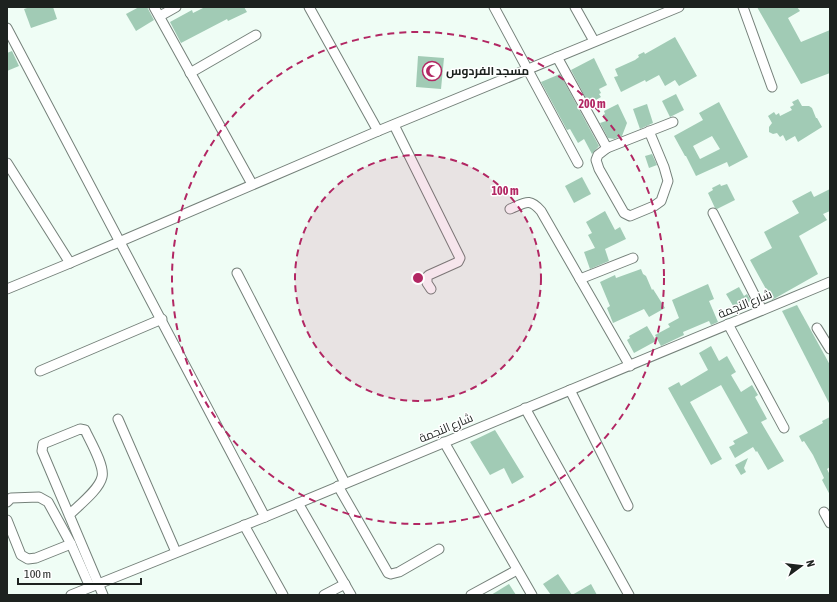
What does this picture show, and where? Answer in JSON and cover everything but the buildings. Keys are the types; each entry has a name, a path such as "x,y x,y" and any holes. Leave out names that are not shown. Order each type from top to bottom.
{"street":[{"path":"154,7 252,184"},
{"path":"160,16 176,7"},
{"path":"309,7 378,131"},
{"path":"494,7 578,163"},
{"path":"575,7 594,41"},
{"path":"7,289 378,131 679,7"},
{"path":"743,7 772,87"},
{"path":"7,28 162,319 265,517"},
{"path":"190,73 256,35"},
{"path":"556,57 607,148"},
{"path":"648,131 664,167 668,181 661,202 634,216 630,216 624,213 598,169 596,160 598,155 607,148 648,131 673,122"},
{"path":"394,125 460,258 458,262 427,277 426,283 431,289"},
{"path":"7,163 70,263"},
{"path":"510,209 529,202 533,203 541,211 630,366"},
{"path":"713,213 762,310"},
{"path":"580,278 633,258"},
{"path":"237,273 342,485 388,573 391,574 398,572 439,549"},
{"name":"شارع النجمة","path":"71,595 265,517 830,282"},
{"path":"40,371 162,319"},
{"path":"728,324 784,428"},
{"path":"817,328 830,348"},
{"path":"570,390 628,506"},
{"path":"525,408 629,595"},
{"path":"118,419 176,552"},
{"path":"69,515 98,486 103,476 102,466 85,430 80,429 43,444 42,451 69,515 94,586"},
{"path":"444,442 532,595"},
{"path":"7,502 11,498 39,497 48,502 94,586 103,595"},
{"path":"298,503 351,595"},
{"path":"824,512 830,523"},
{"path":"7,520 21,555 28,559 36,558 71,544"},
{"path":"244,525 283,595"},
{"path":"471,595 517,570"},
{"path":"324,595 345,584"}],"place":[{"name":"مسجد الفردوس","path":"432,71"}]}
